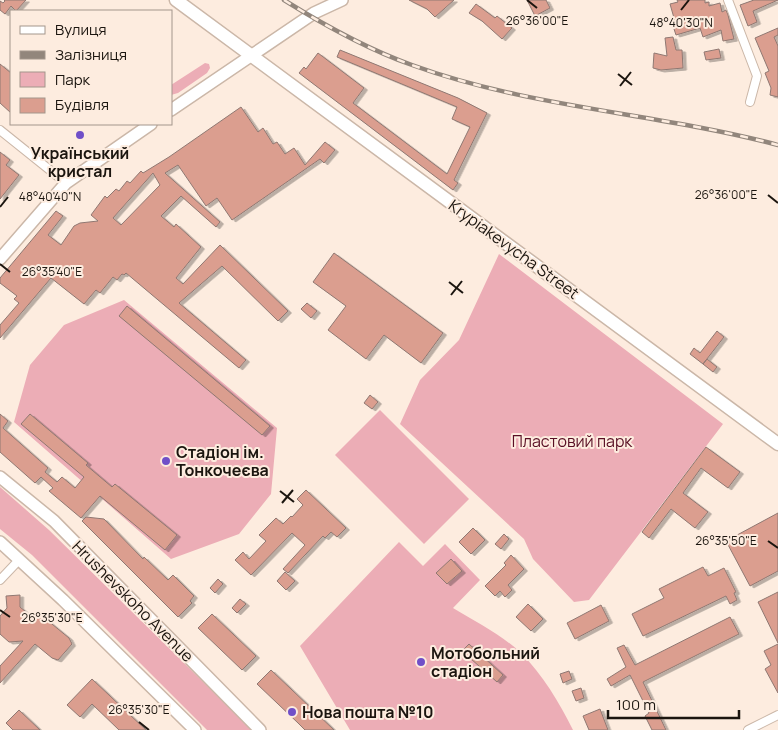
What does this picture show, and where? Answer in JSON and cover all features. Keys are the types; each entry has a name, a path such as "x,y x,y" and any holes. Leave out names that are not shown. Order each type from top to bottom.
{"main road":[{"name":"Krypiakevycha Street","path":"176,0 778,444"},
{"path":"172,109 314,13 342,0"},
{"path":"0,259 66,183 150,125"},
{"name":"Hrushevskoho Avenue","path":"0,476 54,521 260,730"},
{"path":"0,542 96,632 195,730"}],"street":[{"path":"728,0 757,76 750,102"},
{"path":"0,130 66,183"},
{"path":"0,580 20,560"},
{"path":"748,730 778,715"}],"green space":[{"path":"205,63 209,64 210,68 207,73 178,93 172,95 172,84"},
{"name":"Пластовий парк","path":"499,254 723,424 589,600 574,602 533,559 524,539 400,424 420,380 459,340"},
{"name":"Стадіон ім. Тонкочеєва","path":"124,300 277,428 271,494 239,534 171,559 14,422 30,365 64,325"},
{"path":"380,410 469,499 424,544 335,455"},
{"path":"0,487 49,530 252,730 207,730 32,555 0,529"},
{"name":"Мотобольний стадіон","path":"399,542 423,566 445,544 480,580 453,608 514,646 521,653 550,689 573,730 350,730 300,646"}],"building":[{"path":"26,0 17,10 11,6 5,14 0,10 0,1 3,3 5,1"},
{"path":"409,0 454,0 435,17 427,9"},
{"path":"527,0 546,0 550,8 535,16"},
{"path":"677,0 705,0 705,3 709,2 709,6 720,3 722,12 726,10 728,15 734,39 723,41 721,30 703,37 700,28 676,35 673,26 676,25 670,4 678,2"},
{"path":"754,0 778,0 753,11 757,22 748,26 740,5"},
{"path":"476,4 495,18 497,16 512,28 502,39 482,21 469,13"},
{"path":"778,28 778,35 774,37 778,46 778,97 770,95 771,88 765,73 769,71 755,38"},
{"path":"673,37 676,50 682,50 683,68 661,70 653,68 654,53 667,56 665,38"},
{"path":"719,49 721,58 706,60 704,52"},
{"path":"340,50 458,98 487,113 454,180 458,183 453,190 299,73 304,67 306,69 318,53 364,88 353,103 447,174 470,127 452,119 457,107 337,57"},
{"path":"0,64 10,72 10,112 0,103"},
{"path":"241,107 258,132 263,128 273,144 277,142 285,154 294,148 305,165 325,142 335,150 324,163 320,159 232,220 217,198 206,206 178,165 165,173 220,222 216,227 181,196 161,216 174,227 176,224 201,247 176,278 183,284 220,245 288,311 278,321 222,266 179,303 246,360 239,368 126,273 122,274 117,280 113,277 100,293 96,290 84,304 51,278 0,338 0,325 19,303 14,299 17,296 0,283 0,278 56,211 63,216 48,235 61,245 74,226 80,223 98,221 91,215 105,196 107,198 116,189 119,191 127,181 130,183 141,171 143,173","holes":["153,173 160,185 121,225 113,218"]},
{"path":"0,152 10,160 6,165 19,175 0,199"},
{"path":"334,253 443,333 421,363 384,335 366,359 328,330 346,306 313,282"},
{"path":"307,303 317,311 311,318 301,309"},
{"path":"127,306 270,426 262,435 119,316"},
{"path":"717,331 724,337 703,364 690,354 694,348 700,353"},
{"path":"707,359 717,367 713,372 703,364"},
{"path":"370,395 378,402 372,409 364,403"},
{"path":"0,414 8,421 3,428 48,468 45,472 57,482 62,477 75,488 84,477 21,424 30,414 88,463 86,465 112,487 115,484 177,535 165,550 100,496 81,518 49,491 53,488 41,477 35,483 0,452"},
{"path":"706,447 740,472 728,488 701,468 683,493 708,512 695,528 671,509 649,538 642,532"},
{"path":"306,490 346,528 337,537 331,532 325,538 323,536 288,573 283,569 305,545 292,533 251,575 235,560 243,552 249,559 266,541 259,535 276,518 283,524 292,517 303,505 297,499"},
{"path":"778,513 778,571 750,586 726,541"},
{"path":"86,517 104,519 143,559 144,557 168,580 173,575 194,596 190,601 192,603 178,617 82,521"},
{"path":"473,528 485,540 471,554 459,542"},
{"path":"504,534 509,539 501,549 495,544"},
{"path":"511,555 524,569 508,585 512,590 505,597 500,591 495,596 485,586 506,565 504,563"},
{"path":"451,559 462,571 447,584 436,573"},
{"path":"703,567 708,576 724,568 736,592 734,593 737,600 730,604 726,596 643,636 632,614 664,598 659,589"},
{"path":"285,572 295,581 286,590 277,581"},
{"path":"218,579 223,584 215,593 210,588"},
{"path":"778,592 778,643 758,602"},
{"path":"20,595 20,607 31,616 41,615 69,638 72,644 58,660 52,658 35,644 0,683 0,666 23,641 9,642 0,634 0,616 7,608 6,596"},
{"path":"240,599 246,604 237,613 232,608"},
{"path":"528,604 543,619 531,631 516,617"},
{"path":"601,605 609,621 575,639 567,623"},
{"path":"212,614 256,656 242,670 198,628"},
{"path":"730,617 739,634 643,682 666,730 652,730 645,716 649,713 630,675 611,686 607,679 626,667 617,648 624,645 635,665"},
{"path":"469,644 503,675 497,682 462,651"},
{"path":"778,644 778,693 765,669 771,665 764,651"},
{"path":"271,670 334,730 305,730 257,684"},
{"path":"569,671 572,679 563,683 560,674"},
{"path":"92,679 146,730 119,730 92,704 80,717 67,705"},
{"path":"581,688 584,698 576,701 572,691"},
{"path":"600,709 608,730 589,730 583,716"},
{"path":"19,710 40,730 13,730 6,723"}],"railway":[{"path":"284,0 330,27 379,52 457,79 548,101 686,125 778,145"}],"place":[{"name":"Український кристал","path":"80,135"},
{"name":"Стадіон ім. Тонкочеєва","path":"166,461"},
{"name":"Мотобольний стадіон","path":"421,662"},
{"name":"Нова пошта №10","path":"292,712"}]}
